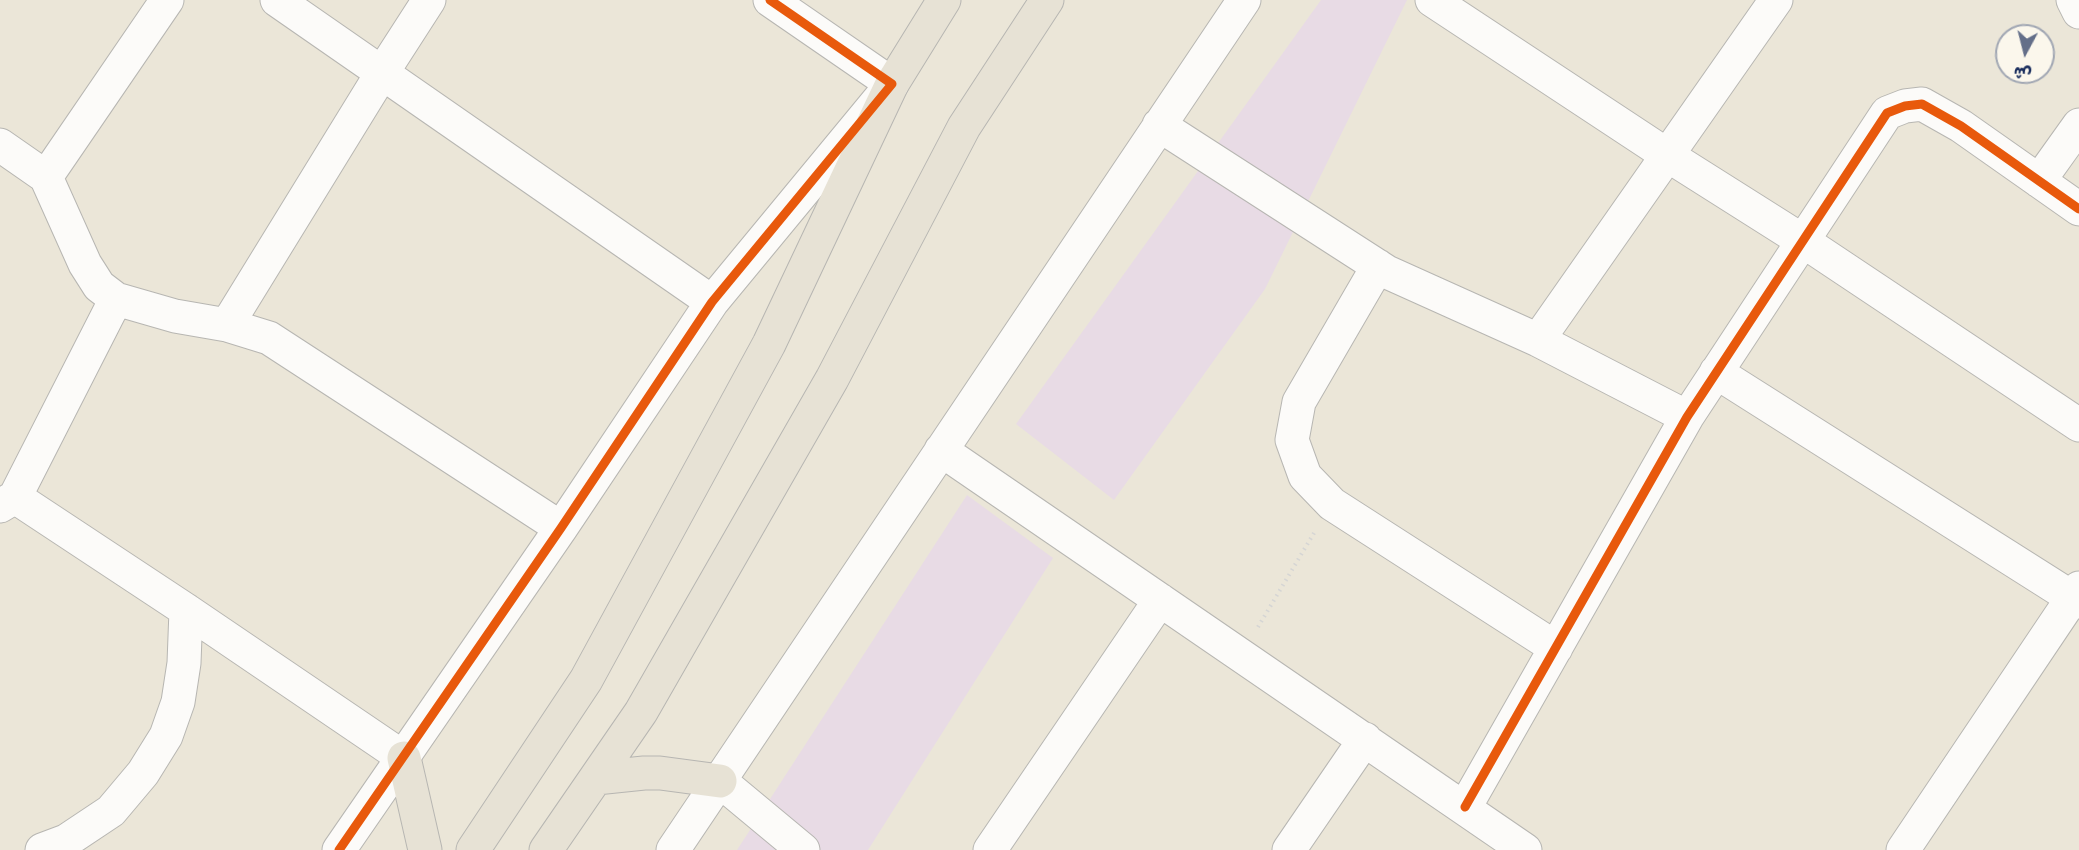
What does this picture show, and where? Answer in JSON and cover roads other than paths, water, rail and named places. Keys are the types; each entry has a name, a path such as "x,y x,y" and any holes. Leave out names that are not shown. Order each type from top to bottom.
{"main road":[{"path":"473,850 586,680 769,344 892,84 944,0"},
{"path":"546,850 641,712 832,379 964,128 1047,0"},
{"path":"404,758 425,850"},
{"path":"596,777 660,773 720,781"}],"street":[{"path":"46,177 167,0"},
{"path":"278,0 712,302"},
{"path":"227,325 429,0"},
{"path":"339,850 561,528 712,302 892,84 770,0"},
{"path":"673,850 1244,0"},
{"path":"1432,0 1667,155 1803,241 2079,425"},
{"path":"1538,340 1776,0"},
{"path":"2073,0 2079,12"},
{"path":"1466,807 1687,417 1887,113 1905,106 1922,104 1948,118 2079,209"},
{"path":"1159,125 1388,272 1538,340 1687,417"},
{"path":"2039,181 2079,125"},
{"path":"0,145 46,177 85,264 99,286 116,299 175,316 227,325 269,338 561,528"},
{"path":"1378,266 1299,402 1292,440 1305,476 1332,504 1556,648"},
{"path":"116,299 8,502 186,610 404,758"},
{"path":"1716,372 2077,596 1903,850"},
{"path":"942,450 1241,656 1466,807 1525,850"},
{"path":"990,850 1160,600"},
{"path":"42,850 66,841 111,811 143,773 166,736 178,702 184,663 186,610"},
{"path":"1289,850 1365,739"},
{"path":"720,781 803,850"}]}
